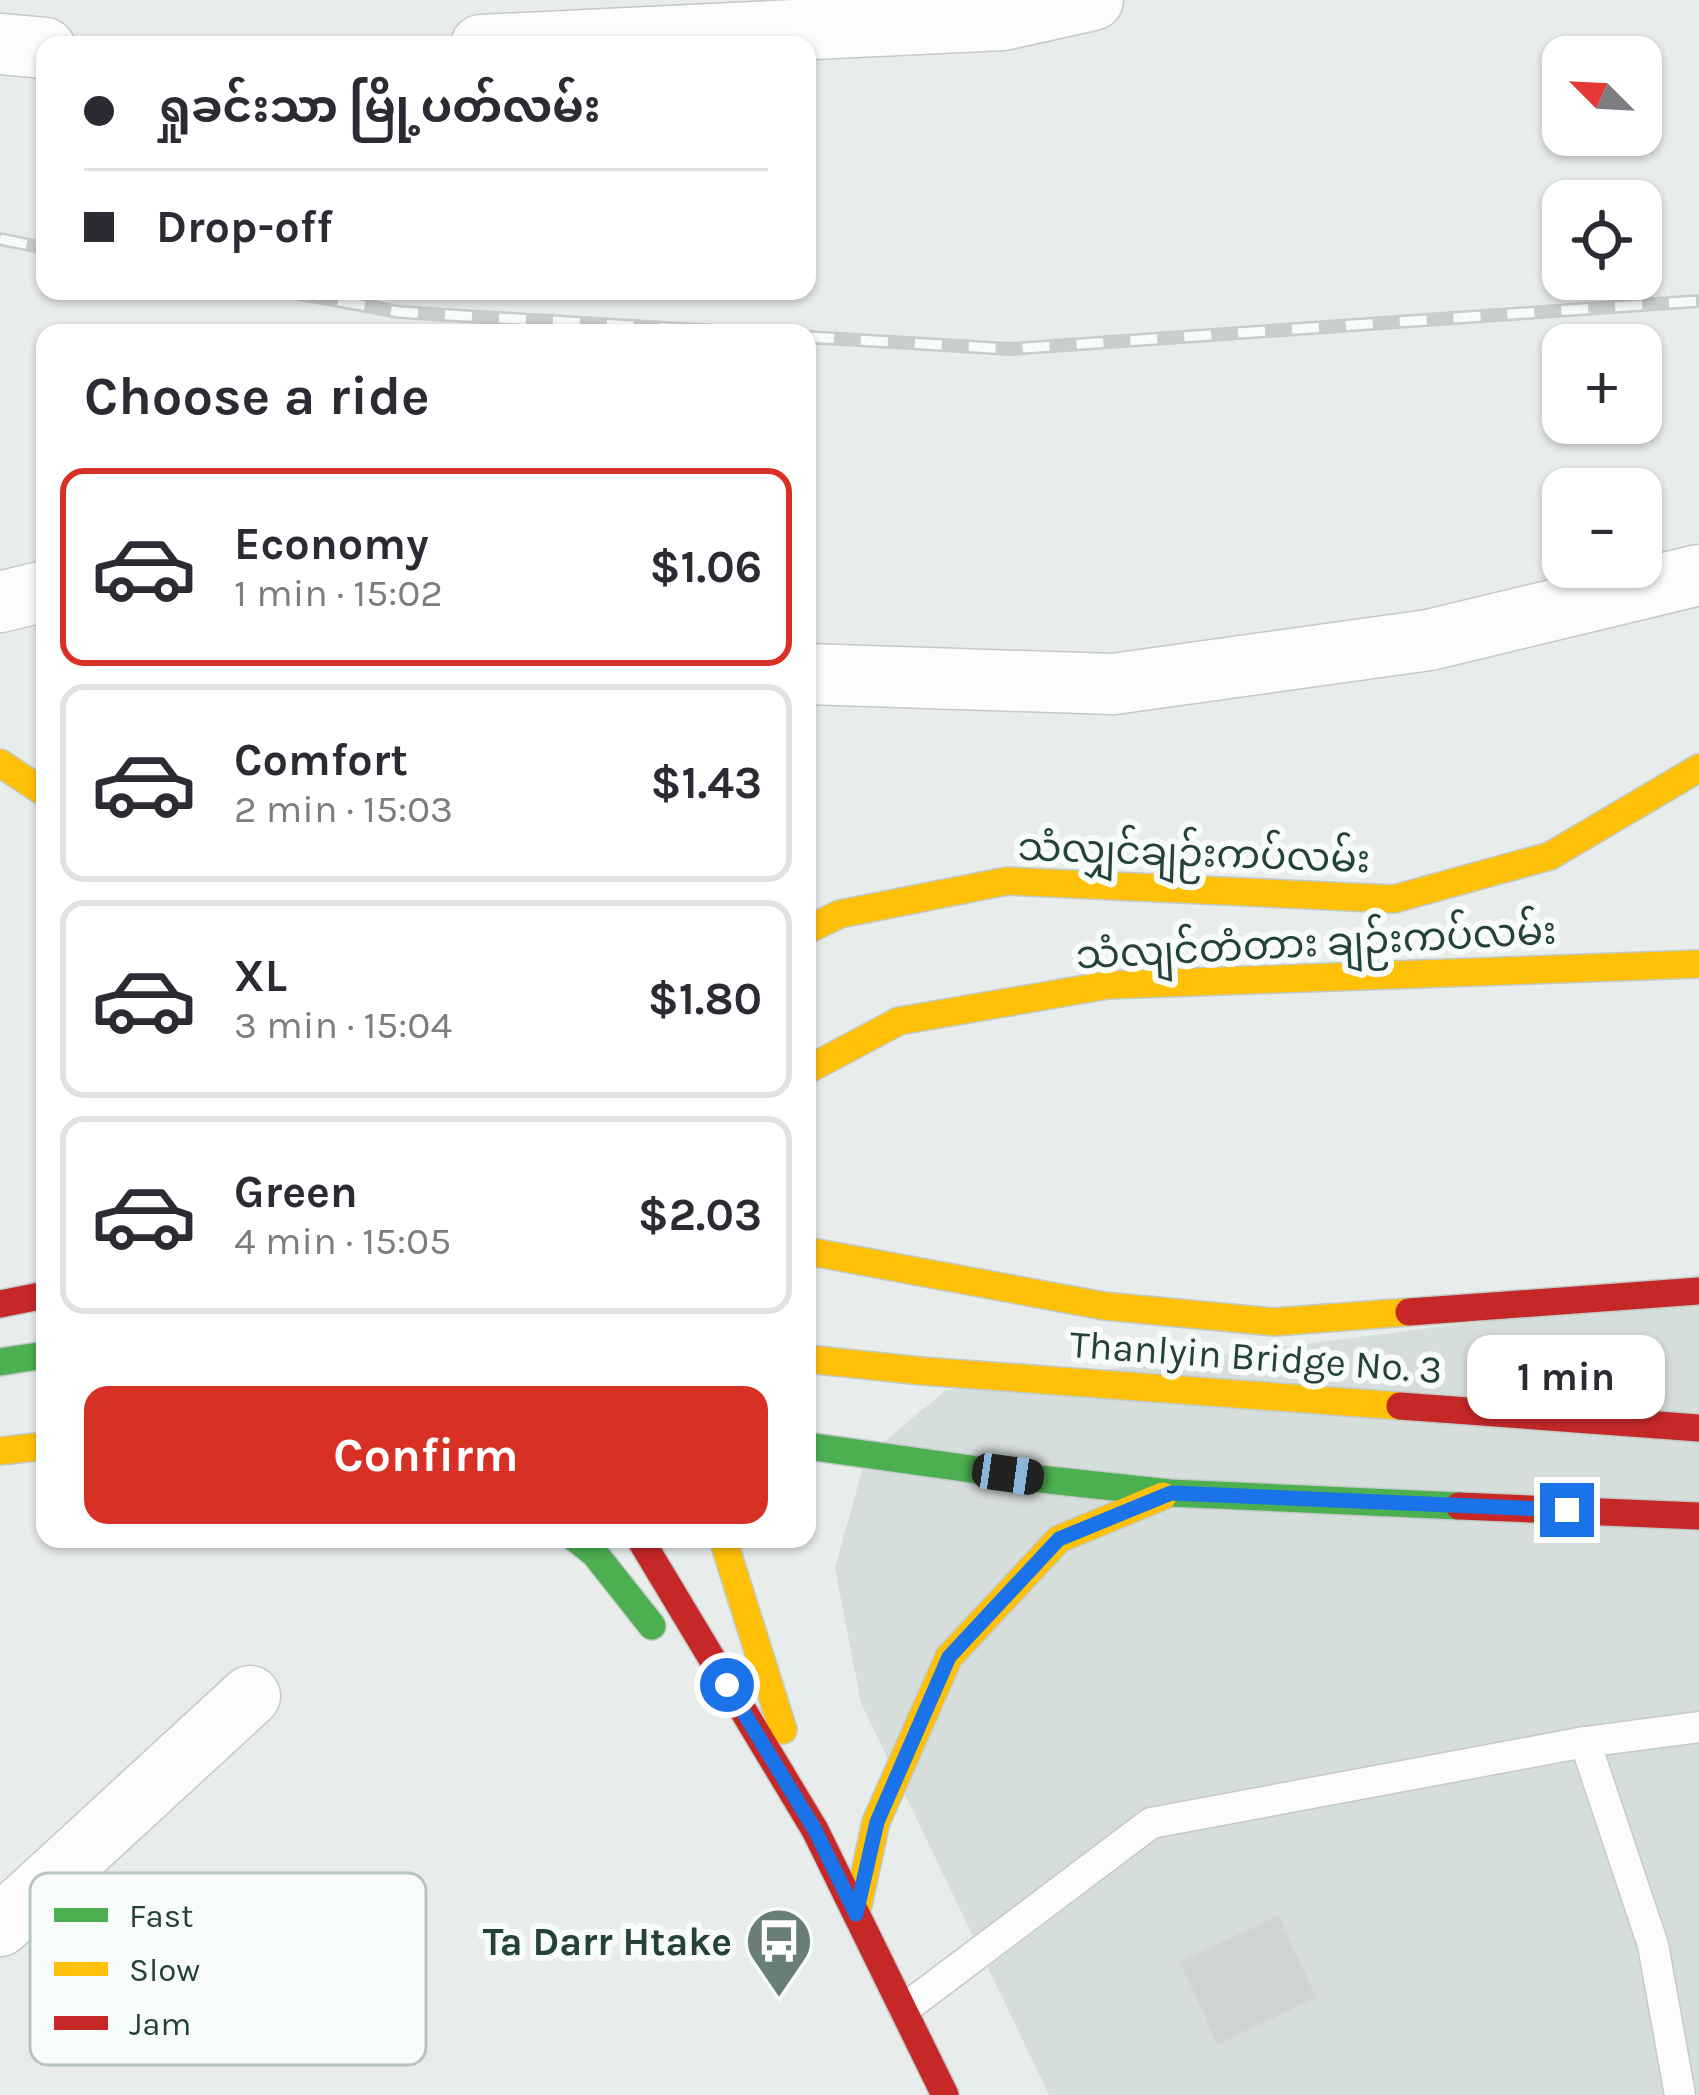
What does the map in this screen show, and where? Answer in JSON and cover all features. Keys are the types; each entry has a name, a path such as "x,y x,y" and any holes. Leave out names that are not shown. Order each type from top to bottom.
{"main road":[{"path":"0,763 36,787"},
{"name":"သံလျှင်ချဉ်းကပ်လမ်း","path":"816,925 841,914 1007,881 1394,899 1550,856 1699,768"},
{"name":"သံလျင်တံတား ချဉ်းကပ်လမ်း","path":"816,1065 899,1021 1108,985 1699,964"},
{"path":"816,1253 1104,1306 1274,1322 1699,1292"},
{"path":"0,1304 36,1297"},
{"path":"0,1362 36,1356"},
{"name":"Thanlyin Bridge No. 3","path":"816,1360 1699,1428"},
{"path":"0,1451 36,1447"},
{"path":"816,1447 1171,1493 1699,1516"},
{"path":"856,1914 877,1822 949,1657 1059,1539 1171,1493"},
{"path":"588,1548 815,1830"},
{"path":"645,1548 815,1830 945,2095"},
{"path":"726,1548 815,1830"}],"street":[{"path":"669,36 1003,20 1093,0"},
{"path":"0,44 36,46"},
{"path":"816,674 1113,684 1429,640 1699,575"},
{"path":"0,602 36,593"},
{"path":"58,1873 250,1696"},
{"path":"0,1926 30,1898"}],"lane":[{"path":"904,2009 1151,1823 1585,1742 1699,1727"},
{"path":"1585,1742 1653,1945 1680,2095"}],"shaded area":[{"path":"1699,1273 1699,2095 1049,2095 861,1703 835,1568 866,1457 946,1390 1655,1299"}],"building":[{"path":"1278,1917 1315,1997 1218,2043 1181,1962"}],"railway":[{"path":"0,239 36,246"},
{"path":"334,300 399,312 599,324"},
{"path":"816,338 1010,349 1699,301"}],"traffic: fast":[{"path":"0,1362 36,1356"},
{"path":"816,1447 1170,1493 1459,1506"},
{"path":"587,1548 652,1626"}],"traffic: slow":[{"path":"0,763 36,787"},
{"path":"816,926 840,914 1007,881 1394,899 1550,856 1699,768"},
{"path":"816,1065 899,1021 1108,985 1699,964"},
{"path":"816,1253 1104,1306 1274,1322 1409,1312"},
{"path":"816,1360 1400,1406"},
{"path":"0,1451 36,1447"},
{"path":"856,1914 876,1822 949,1657 1059,1539 1163,1496"},
{"path":"726,1548 783,1730"}],"traffic: jam":[{"path":"1409,1312 1699,1291"},
{"path":"0,1304 36,1297"},
{"path":"1400,1406 1699,1428"},
{"path":"1459,1506 1699,1516"},
{"path":"645,1548 815,1830 945,2095"}],"place":[{"name":"Ta Darr Htake","path":"779,2000"}],"route":[{"path":"727,1685 815,1830 856,1914 877,1822 949,1657 1059,1539 1171,1493 1567,1510"}]}
